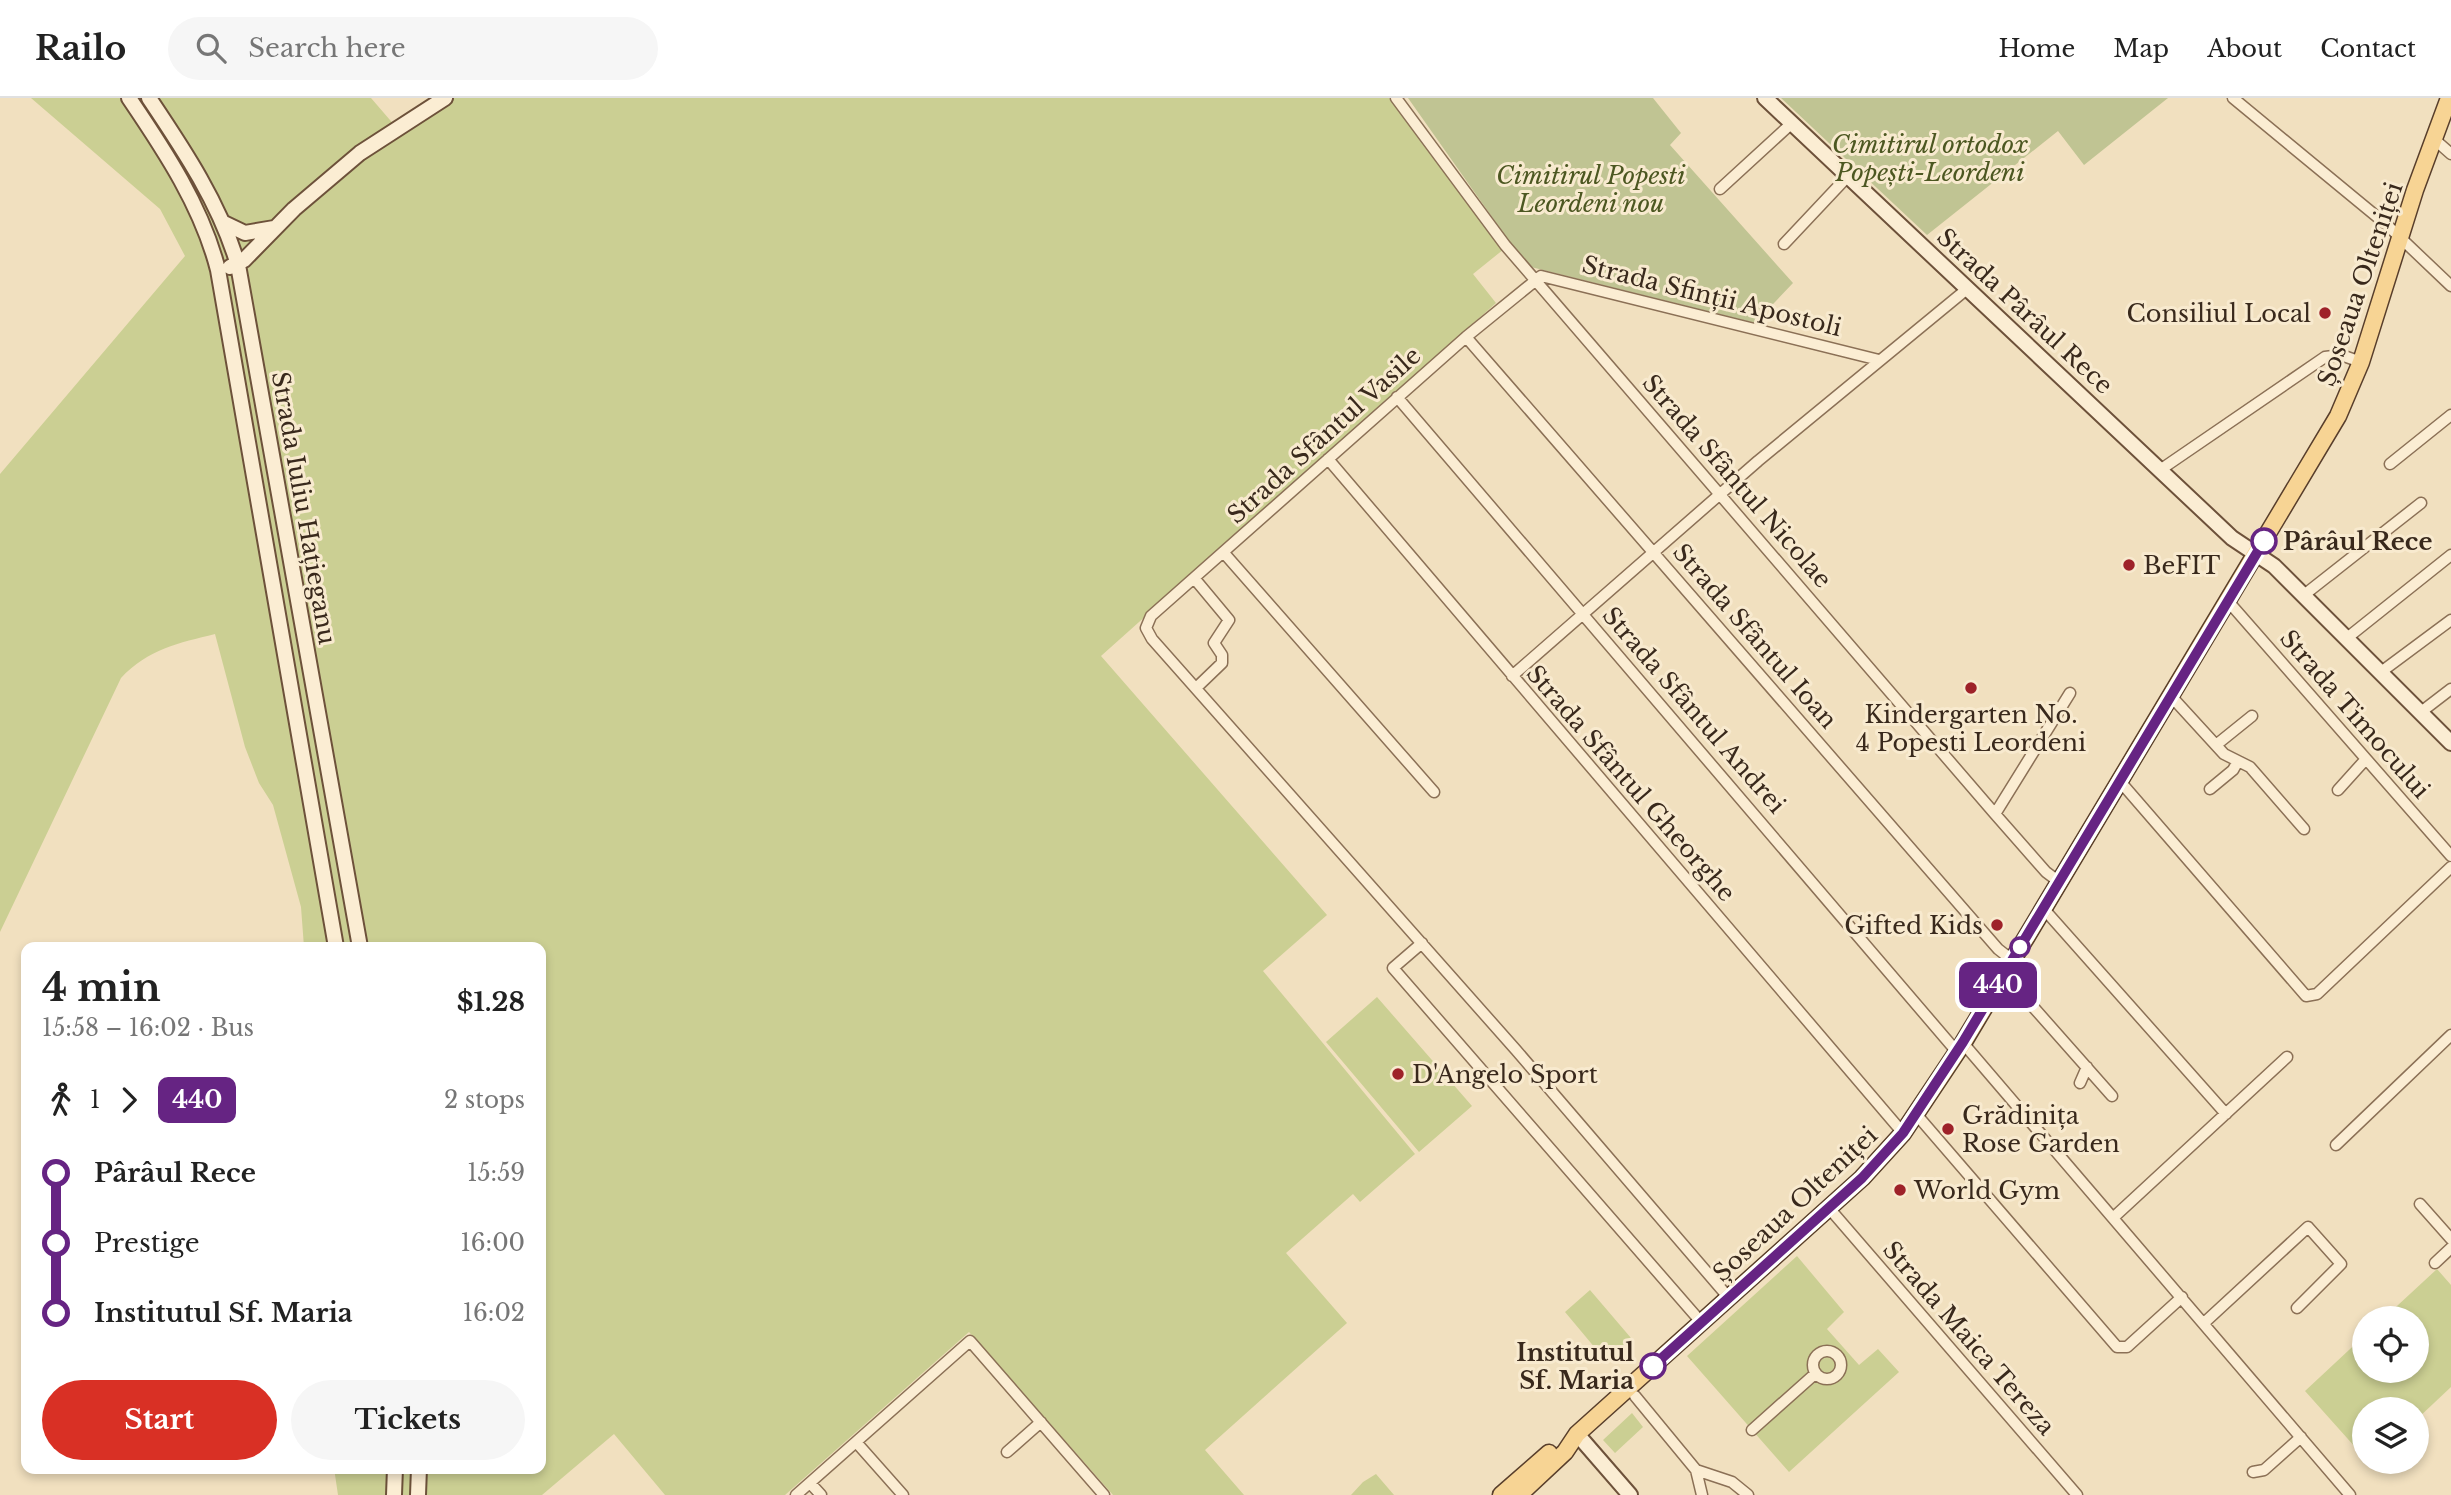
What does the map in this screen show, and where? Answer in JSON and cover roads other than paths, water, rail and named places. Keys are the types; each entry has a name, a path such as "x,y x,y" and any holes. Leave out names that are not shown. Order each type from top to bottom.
{"main road":[{"name":"Strada Iuliu Hațieganu","path":"129,98 185,189 206,234 218,270 335,942"},
{"name":"Strada Iuliu Hațieganu","path":"149,98 185,155 222,222 238,265 359,942"},
{"path":"218,270 238,265 275,228 360,153 445,98"},
{"name":"Strada Pârâul Rece","path":"1765,98 2232,538 2256,553 2304,595 2450,739"},
{"name":"Șoseaua Olteniței","path":"1501,1495 1559,1444 1577,1434 1829,1208 1880,1161 1916,1114 1960,1047 2118,779 2331,428 2361,362 2400,237 2449,98"},
{"path":"222,222 245,233 275,228"},
{"path":"1577,1434 1630,1495"},
{"name":"Șoseaua Olteniței","path":"1519,1495 1565,1452 1577,1434"},
{"path":"395,1474 394,1494 418,1495 419,1474"}],"street":[{"name":"Strada Sfântul Nicolae","path":"1396,98 1505,245 1995,814 2046,872 2059,881"},
{"path":"2233,98 2400,237 2451,286"},
{"path":"1720,189 1792,123"},
{"path":"2434,139 2451,153"},
{"path":"1784,244 1848,176"},
{"name":"Strada Sfinții Apostoli","path":"1535,279 1550,276 1879,360"},
{"name":"Strada Sfântul Vasile","path":"1434,792 1224,553 1397,397 1535,279"},
{"path":"1512,676 1720,494 1968,289"},
{"name":"Strada Sfântul Ioan","path":"1466,337 1998,949 2008,967"},
{"path":"2160,470 2325,357 2341,355 2361,362"},
{"name":"Strada Sfântul Andrei","path":"1397,397 1960,1047 2114,1217 2350,1495"},
{"path":"2390,464 2451,415"},
{"name":"Strada Sfântul Gheorghe","path":"1328,459 1903,1133"},
{"path":"2304,595 2421,503"},
{"path":"1224,553 1150,616 1146,628 1152,639 1422,943 1728,1298"},
{"path":"2347,638 2451,555"},
{"path":"1194,578 1229,620 1214,643 1222,655 1222,663 1196,688"},
{"name":"Strada Timocului","path":"2227,600 2451,856"},
{"path":"2381,672 2451,620"},
{"path":"2421,712 2451,689"},
{"path":"1995,814 2070,693"},
{"path":"2170,695 2216,746 2250,767 2304,829"},
{"path":"2216,746 2252,716"},
{"path":"2337,790 2366,759"},
{"path":"2210,789 2233,770 2238,761"},
{"path":"2118,779 2303,993 2313,996 2451,867"},
{"path":"2043,908 2226,1114"},
{"path":"1422,943 1393,968 1701,1322"},
{"path":"2008,967 2112,1096"},
{"path":"2336,1144 2451,1035"},
{"path":"2114,1217 2287,1057"},
{"path":"2080,1083 2087,1067"},
{"path":"1916,1114 2117,1347 2127,1348 2182,1297"},
{"path":"2420,1205 2451,1239"},
{"name":"Strada Maica Tereza","path":"1829,1208 2077,1495"},
{"path":"2204,1323 2308,1227 2340,1259 2341,1264 2297,1308"},
{"path":"2435,1262 2451,1248"},
{"path":"796,1495 970,1341 1104,1495"},
{"path":"1752,1430 1816,1373"},
{"path":"1635,1396 1696,1470 1702,1495"},
{"path":"1007,1452 1041,1422"},
{"path":"2253,1472 2264,1470 2301,1437"},
{"path":"856,1442 903,1495"},
{"path":"1696,1470 1732,1482 1748,1495"},
{"path":"810,1483 821,1495"}],"place":[{"name":"Consiliul Local","path":"2325,313"},
{"name":"Pârâul Rece","path":"2264,541"},
{"name":"BeFIT","path":"2129,565"},
{"name":"Kindergarten No. 4 Popesti Leordeni","path":"1971,688"},
{"name":"Gifted Kids","path":"1997,925"},
{"name":"D'Angelo Sport","path":"1398,1074"},
{"name":"Grădinița Rose Garden","path":"1948,1129"},
{"name":"World Gym","path":"1900,1190"},
{"name":"Institutul Sf. Maria","path":"1653,1366"}],"park label":[{"name":"Cimitirul ortodox Popești-Leordeni","path":"1930,158"},
{"name":"Cimitirul Popesti Leordeni nou","path":"1591,189"}]}
